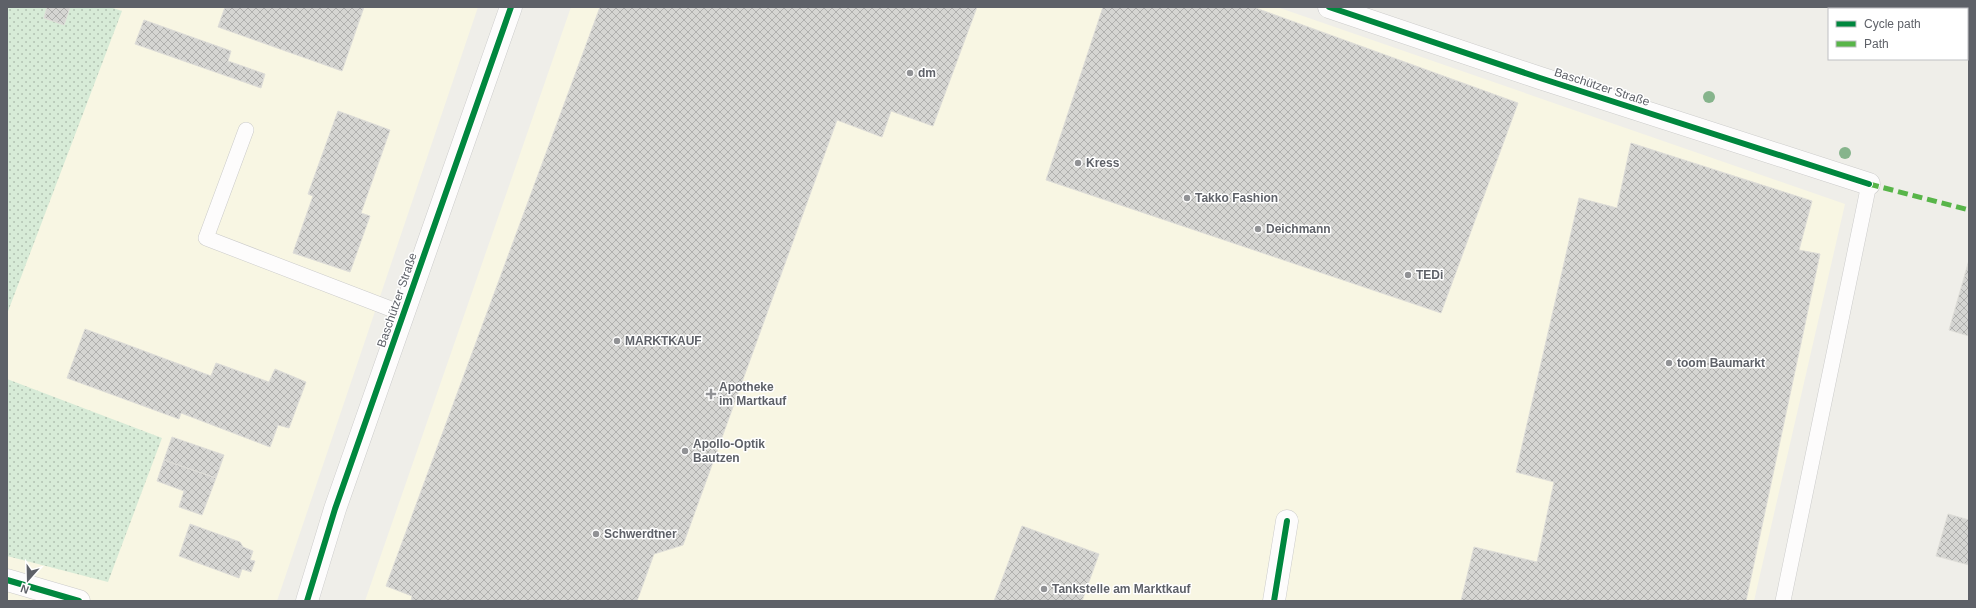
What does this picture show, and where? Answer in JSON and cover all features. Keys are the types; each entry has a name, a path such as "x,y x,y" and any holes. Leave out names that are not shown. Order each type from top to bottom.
{"street":[{"name":"Baschützer Straße","path":"306,601 335,509 511,7"},
{"name":"Baschützer Straße","path":"1329,7 1540,78 1869,184"},
{"path":"1274,601 1287,521"},
{"path":"7,580 80,601"}],"lane":[{"path":"246,130 206,238 404,314"},
{"path":"1783,601 1869,184"}],"shaded area":[{"path":"7,7 478,7 277,601 7,601"},
{"path":"571,7 1277,7 1845,204 1754,601 365,601"}],"green space":[{"path":"7,7 110,7 122,11 7,314"},
{"path":"7,379 162,438 108,582 7,556"}],"building":[{"path":"47,7 70,7 64,25 44,18"},
{"path":"225,7 364,7 342,71 218,27"},
{"name":"MARKTKAUF","path":"600,7 977,7 933,126 891,111 882,137 837,120 683,545 654,554 637,601 411,601 412,596 386,586"},
{"path":"1103,7 1253,7 1518,103 1441,313 1046,180"},
{"path":"144,20 231,51 228,61 265,74 261,88 135,44"},
{"path":"338,111 390,130 361,213 370,216 350,272 293,253 313,196 308,194"},
{"name":"toom Baumarkt","path":"1631,143 1812,201 1799,250 1820,254 1746,601 1461,601 1474,547 1537,562 1554,482 1516,472 1579,198 1617,208"},
{"path":"1969,260 1969,336 1949,330"},
{"path":"85,329 211,376 216,363 269,382 275,369 306,382 289,428 278,425 270,447 181,413 179,419 67,378"},
{"path":"172,437 224,455 216,478 164,460"},
{"path":"164,460 216,478 202,515 179,507 184,491 157,481"},
{"path":"1948,514 1969,520 1969,565 1936,556"},
{"path":"190,524 240,542 243,547 253,551 250,560 255,561 251,572 242,569 239,578 179,556"},
{"path":"1022,526 1099,554 1082,601 994,601"}],"marked path":[{"path":"1869,184 1969,210"}],"cycle path":[{"path":"307,601 335,509 511,7"},
{"path":"1329,7 1540,78 1869,184"},
{"path":"1274,601 1287,521"},
{"path":"7,580 79,601"}],"place":[{"name":"dm","path":"910,73"},
{"name":"Kress","path":"1078,163"},
{"name":"Takko Fashion","path":"1187,198"},
{"name":"Deichmann","path":"1258,229"},
{"name":"TEDi","path":"1408,275"},
{"name":"MARKTKAUF","path":"617,341"},
{"name":"toom Baumarkt","path":"1669,363"},
{"name":"Apotheke im Martkauf","path":"711,394"},
{"name":"Apollo-Optik Bautzen","path":"685,451"},
{"name":"Schwerdtner","path":"596,534"},
{"name":"Tankstelle am Marktkauf","path":"1044,589"}]}
